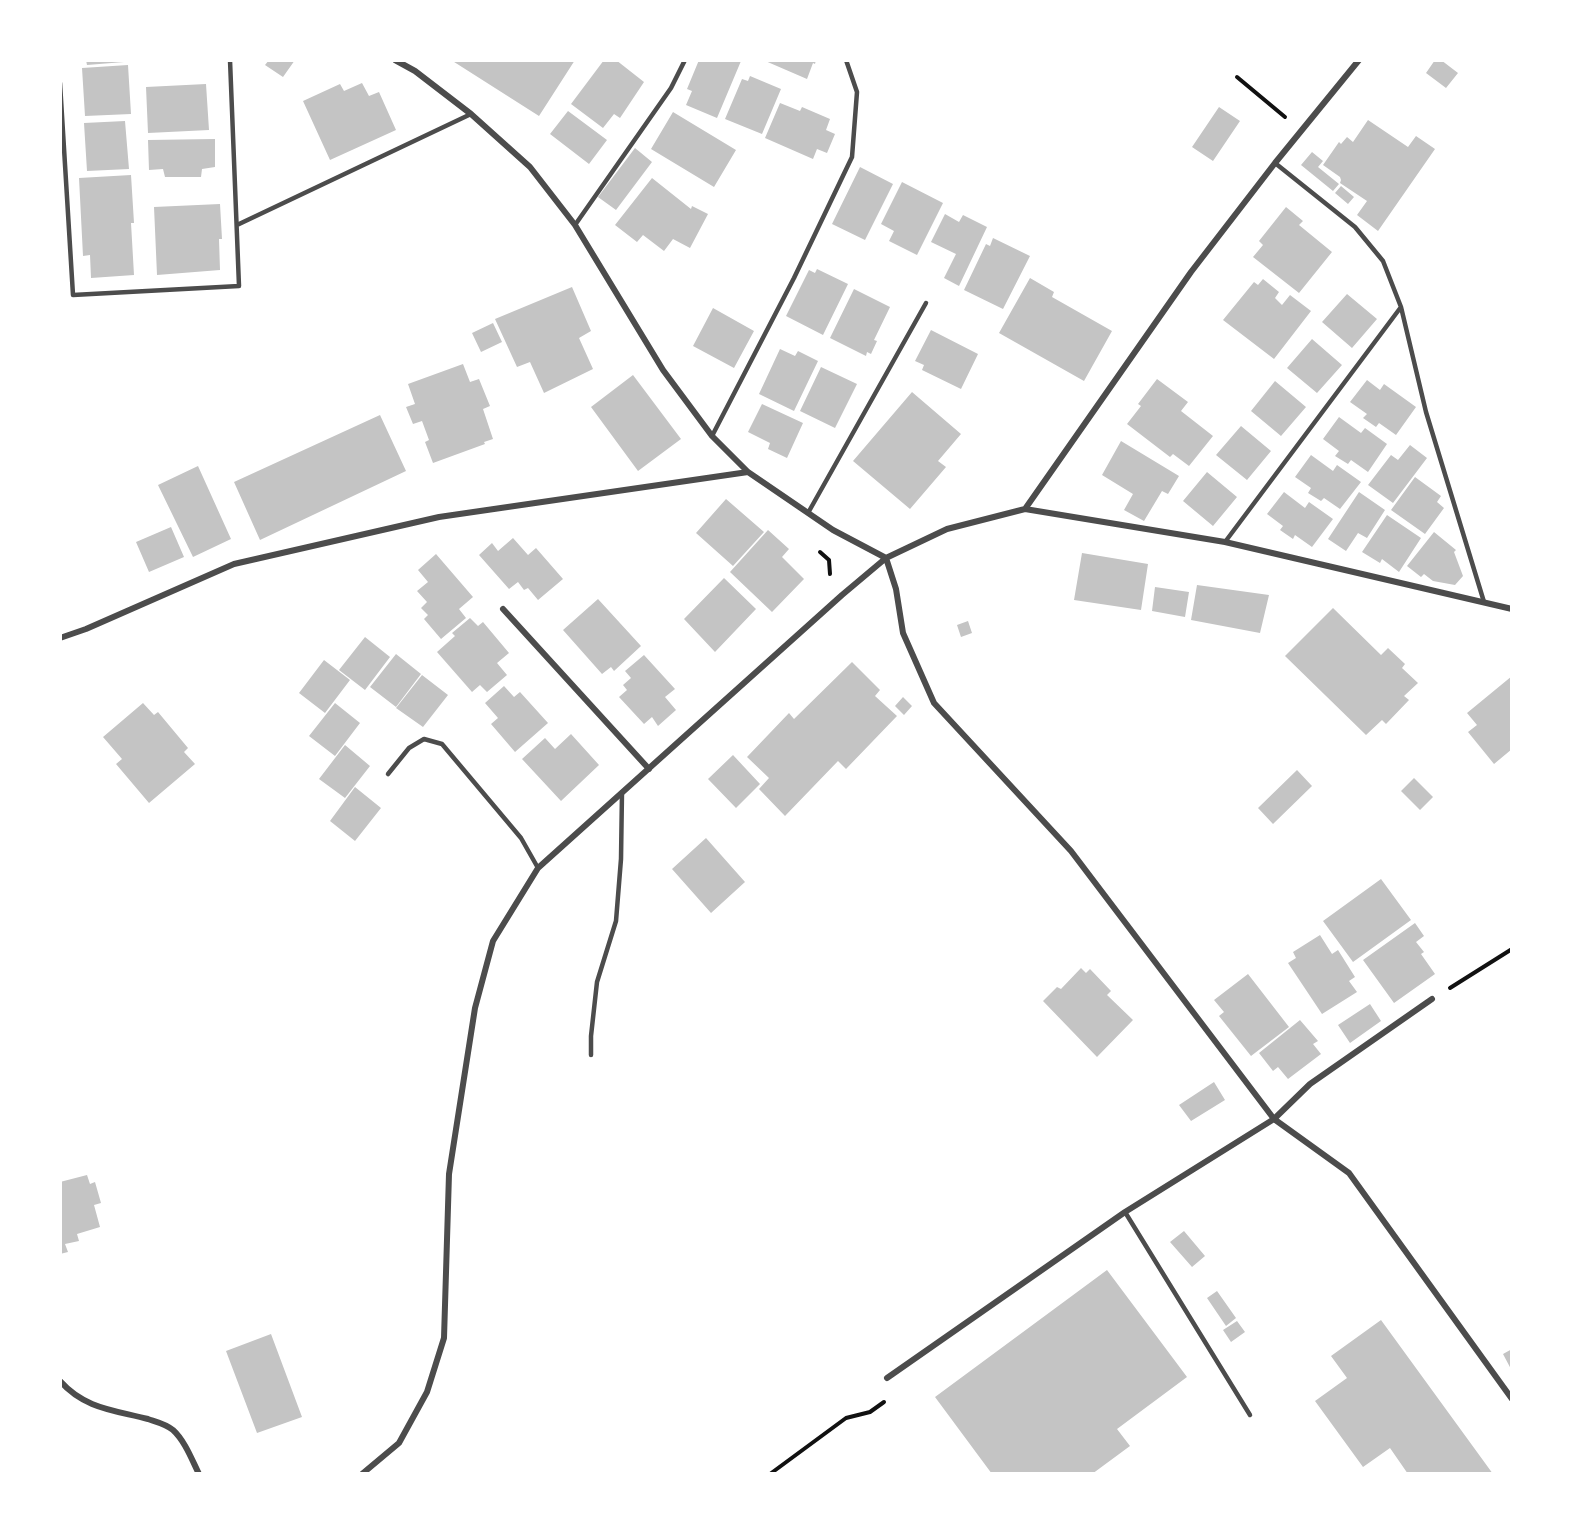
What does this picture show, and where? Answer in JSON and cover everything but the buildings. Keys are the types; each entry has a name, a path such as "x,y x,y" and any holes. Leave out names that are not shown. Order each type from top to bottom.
{"street":[{"path":"395,60 415,71 471,114 530,167 575,225 663,369 712,436 748,472 833,530 886,558 896,589 903,633 934,703 1071,851 1274,1119 1349,1173 1512,1399"},
{"path":"1025,509 1191,272 1275,163 1359,60"},
{"path":"60,638 86,629 234,564 439,518 748,472"},
{"path":"362,1474 399,1443 427,1392 444,1338 449,1174 475,1008 493,941 538,868 886,558 947,529 1025,509 1225,542 1512,609"},
{"path":"503,609 649,769"},
{"path":"887,1378 1125,1212 1274,1119 1310,1084 1432,999"},
{"path":"60,1381 67,1390 89,1404 162,1424 174,1431 187,1449 199,1474"}],"lane":[{"path":"60,83 73,295 239,286 230,60"},
{"path":"575,225 671,88 686,60"},
{"path":"712,436 794,278 852,157 857,92 846,60"},
{"path":"237,225 471,114"},
{"path":"1275,163 1355,227 1383,261 1401,307 1426,412 1484,602"},
{"path":"808,513 926,303"},
{"path":"1225,542 1401,307"},
{"path":"388,774 409,748 424,739 442,744 521,838 538,868"},
{"path":"591,1054 597,982 616,921 621,858 622,792"},
{"path":"1125,1212 1250,1414"}],"path":[{"path":"1237,77 1301,131"},
{"path":"1432,999 1512,949"},
{"path":"770,1474 846,1418 870,1412 886,1400 887,1378"}]}
